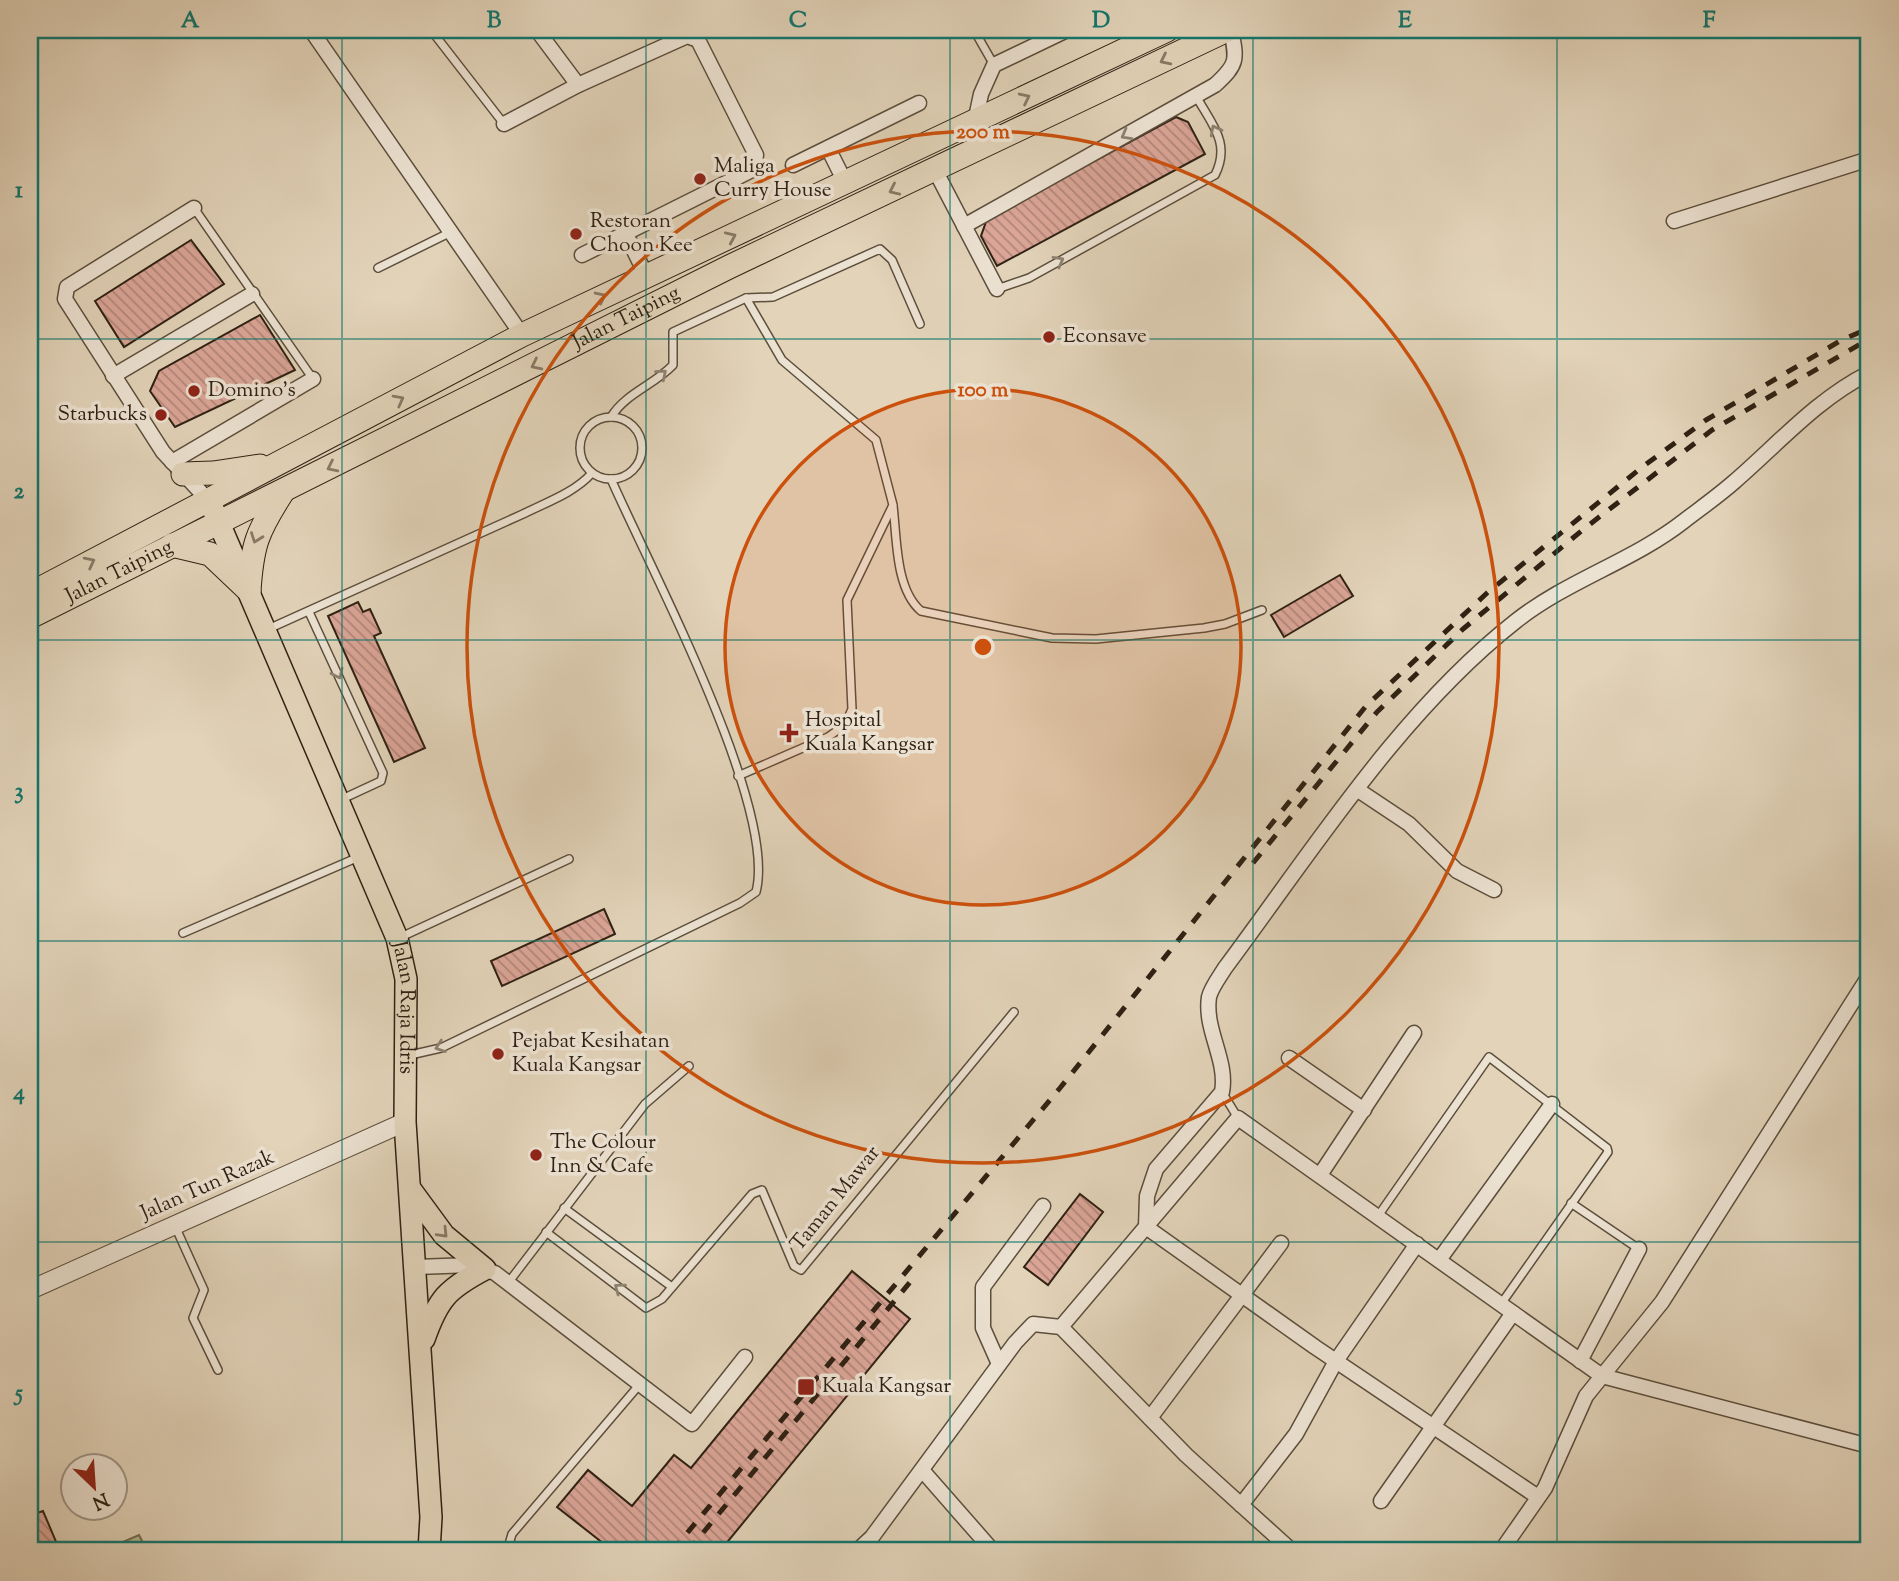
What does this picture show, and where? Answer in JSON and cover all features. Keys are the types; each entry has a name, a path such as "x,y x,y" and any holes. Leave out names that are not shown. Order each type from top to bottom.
{"highway":[{"name":"Jalan Taiping","path":"30,594 522,335 1167,30"},
{"name":"Jalan Taiping","path":"30,617 729,267 1229,30"},
{"path":"646,275 667,280 729,267"},
{"path":"178,468 213,474 283,461"},
{"path":"249,591 252,550 261,526 284,490"},
{"path":"172,545 210,554 249,591"}],"main road":[{"name":"Jalan Raja Idris","path":"209,501 397,938 406,979 405,1122 421,1349 430,1517 429,1551"},
{"path":"410,1188 444,1235 485,1269 456,1284 436,1306 421,1349"}],"street":[{"path":"311,30 522,335"},
{"path":"537,30 578,85"},
{"path":"975,122 981,94 994,65 1067,30"},
{"path":"964,226 1196,96 1233,69 1236,54 1229,30"},
{"path":"504,124 578,85 687,36 698,40 756,155 754,169 582,255"},
{"path":"793,165 919,103"},
{"path":"828,148 846,184"},
{"path":"1674,221 1869,159"},
{"path":"935,170 997,289"},
{"path":"194,208 67,287 65,299 113,376 178,468 209,501"},
{"path":"626,234 646,275"},
{"path":"113,376 252,294"},
{"path":"1146,1227 1147,1196 1156,1169 1222,1092 1224,1081 1209,1018 1209,996 1225,968 1409,724 1458,672 1517,620 1574,582 1672,530 1733,483 1793,427 1869,373"},
{"path":"178,468 313,379"},
{"path":"1359,790 1409,824 1457,871 1494,890"},
{"path":"1501,1551 1538,1497 1586,1396 1662,1302 1869,976"},
{"path":"1320,1175 1414,1033"},
{"path":"1289,1058 1364,1110"},
{"path":"1439,1260 1552,1104"},
{"path":"1061,1327 1238,1118 1602,1376 1869,1445"},
{"name":"Jalan Tun Razak","path":"30,1290 405,1122"},
{"path":"999,1364 983,1328 983,1287 1043,1206"},
{"path":"1146,1227 1336,1361 1538,1497"},
{"path":"1150,1418 1281,1243"},
{"path":"1241,1505 1296,1434 1336,1361 1417,1244"},
{"path":"1580,1361 1639,1249"},
{"path":"416,1267 472,1265 485,1269 508,1283 692,1424 745,1357"},
{"path":"1381,1501 1513,1312"},
{"path":"857,1551 873,1537 999,1364 1033,1324 1061,1327 1150,1418 1292,1551"},
{"path":"922,1470 993,1551"}],"lane":[{"path":"431,30 504,124"},
{"path":"974,30 994,65"},
{"path":"997,289 1029,278 1214,175 1223,159 1223,145 1196,96"},
{"path":"194,208 313,379"},
{"path":"378,268 451,232"},
{"path":"611,417 621,419 636,429 642,447 641,457 632,471 611,479 593,472 582,457 582,439 593,423 611,417 632,394 663,376 673,365 673,332 746,298 773,297 880,249 892,260 920,324"},
{"path":"746,298 782,360 876,440 893,505 904,582 913,604 921,611 1052,638 1096,639 1204,628 1225,624 1262,610"},
{"path":"265,630 563,495 593,472"},
{"path":"405,1056 441,1048 740,903 756,892 761,862 728,738 611,479"},
{"path":"738,776 828,737 845,725 852,709 847,600 893,505"},
{"path":"309,612 383,773 380,780 338,800"},
{"path":"183,933 362,856"},
{"path":"397,938 569,859"},
{"name":"Taman Mawar","path":"546,1232 646,1308 672,1287 752,1194 762,1190 794,1266 801,1270 1014,1012"},
{"path":"1378,1216 1489,1057 1607,1148 1501,1304"},
{"path":"508,1283 645,1104 689,1066"},
{"path":"1222,1092 1238,1118"},
{"path":"1571,1203 1639,1249"},
{"path":"564,1208 672,1287"},
{"path":"175,1225 204,1290 193,1318 218,1370"},
{"path":"507,1551 512,1534 640,1384"}],"green space":[{"path":"139,1535 147,1551 102,1551"}],"building":[{"path":"1176,117 1188,122 1205,154 997,266 981,236 987,219"},
{"path":"191,240 224,284 124,347 95,301"},
{"path":"260,315 295,370 175,427 150,391 159,371"},
{"path":"1340,575 1353,596 1284,637 1271,615"},
{"path":"358,602 363,612 370,609 381,633 374,636 425,748 394,762 328,616"},
{"path":"604,909 615,934 502,986 491,961"},
{"path":"1080,1194 1103,1212 1048,1285 1024,1267"},
{"name":"Kuala Kangsar","path":"852,1271 910,1319 720,1551 613,1551 557,1507 588,1470 632,1506 674,1455 691,1468"},
{"path":"30,1504 34,1514 43,1511 60,1551 30,1551"}],"railway":[{"path":"672,1551 1060,1088 1366,706 1487,593 1641,468 1706,420 1840,341 1869,328"},
{"path":"1253,863 1377,712 1463,629 1585,528 1712,430 1869,339"},
{"path":"688,1551 916,1275"}],"place":[{"name":"Maliga Curry House","path":"700,179"},
{"name":"Restoran Choon Kee","path":"576,234"},
{"name":"Econsave","path":"1049,337"},
{"name":"Domino's","path":"194,391"},
{"name":"Starbucks","path":"161,415"},
{"name":"Hospital Kuala Kangsar","path":"789,733"},
{"name":"Pejabat Kesihatan Kuala Kangsar","path":"498,1054"},
{"name":"The Colour Inn & Cafe","path":"536,1155"},
{"name":"Kuala Kangsar","path":"806,1387"}]}
